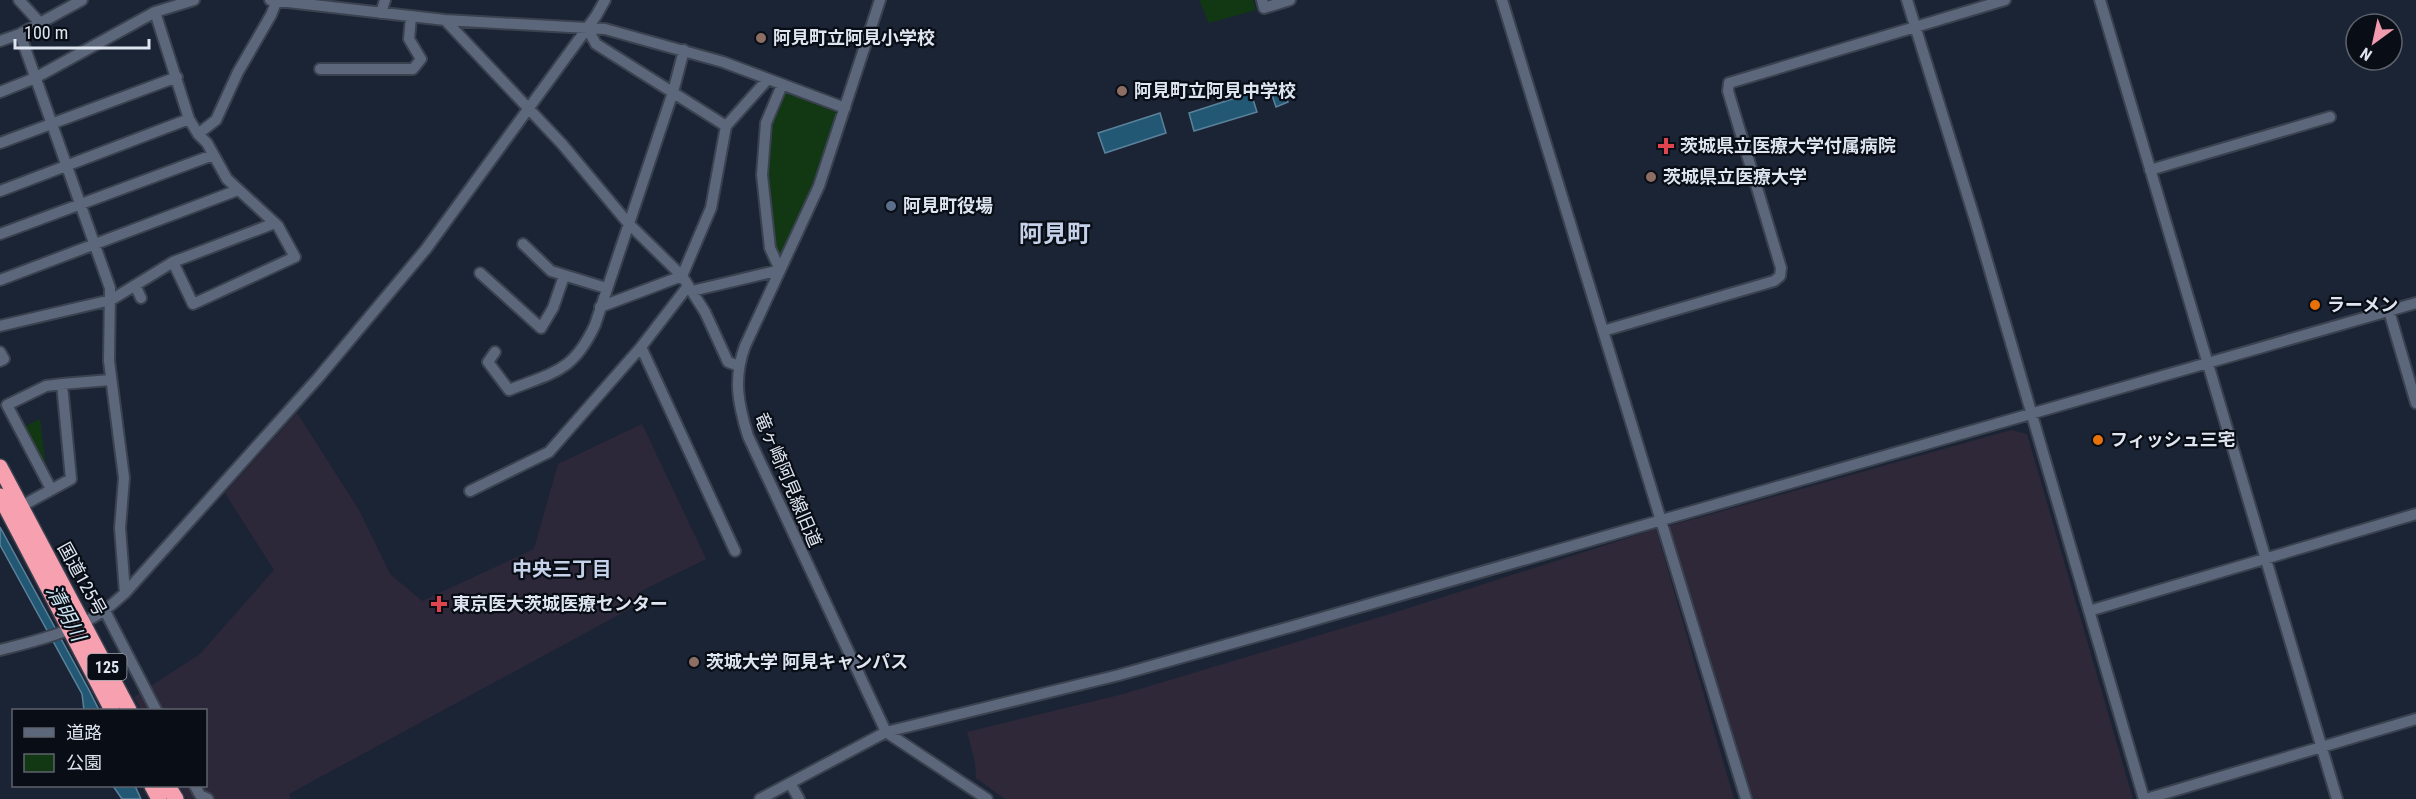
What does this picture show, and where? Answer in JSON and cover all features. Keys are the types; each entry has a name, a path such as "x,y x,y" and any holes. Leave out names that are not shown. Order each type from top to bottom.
{"highway":[{"name":"国道125号","path":"0,467 128,709"},
{"name":"国道125号","path":"0,496 111,709"}],"street":[{"path":"19,0 41,24"},
{"path":"0,92 34,78 155,12 194,0"},
{"path":"198,134 216,120 238,72 271,15 274,0 445,21 605,28 684,50 845,108"},
{"path":"381,13 385,0"},
{"path":"0,650 70,631 105,611 124,593 318,378 426,249 605,0"},
{"name":"竜ヶ崎阿見線旧道","path":"880,0 819,186 745,346 737,377 738,397 748,436 886,732"},
{"path":"1262,0 1264,8 1290,0"},
{"path":"1502,0 1659,522 1746,799"},
{"path":"1907,0 2145,799 2416,719"},
{"path":"1603,331 1774,281 1780,276 1781,268 1728,91 1729,83 2005,0"},
{"path":"2100,0 2337,799"},
{"path":"0,41 41,24 75,2"},
{"path":"155,12 189,119 207,143 226,178 275,223 285,235 295,257 193,304 172,262"},
{"path":"320,69 413,69 421,59 409,39 411,16"},
{"path":"445,21 562,144 628,223 687,284 705,312 728,362 739,366"},
{"path":"587,28 596,44 726,126"},
{"path":"20,34 110,288 108,340 110,380 124,478 120,528 124,593"},
{"path":"495,352 488,362 509,390 569,364 584,347 600,307 673,92 684,50"},
{"path":"0,143 177,77"},
{"path":"470,491 549,452 641,347 687,284 711,208 726,126 768,79"},
{"path":"600,307 687,284 780,270 770,248 762,175 766,123 782,85"},
{"path":"2150,170 2330,117"},
{"path":"0,191 189,119"},
{"path":"0,234 213,155"},
{"path":"0,280 238,190"},
{"path":"0,326 111,300 172,262 275,223"},
{"path":"523,244 551,271 606,288"},
{"path":"480,273 541,328 553,308 564,276"},
{"path":"135,285 141,298"},
{"path":"760,799 886,732 1119,675 1659,522 2416,303"},
{"path":"2389,311 2416,403"},
{"path":"641,347 735,551"},
{"path":"0,352 4,359 0,361"},
{"path":"51,489 7,405 46,386 110,380"},
{"path":"20,507 71,479 62,384"},
{"path":"2089,611 2416,513"},
{"path":"105,611 155,709"},
{"path":"886,732 987,799"},
{"path":"790,783 799,799"},
{"path":"196,787 200,795 208,799"}],"shaded area":[{"name":"東京医大茨城医療センター","path":"297,413 359,510 390,574 422,601 534,549 558,464 642,424 706,559 641,591 633,607 289,794 291,799 187,799 181,787 207,787 207,709 140,709 134,697 200,654 274,570 225,493"},
{"path":"2011,430 2027,434 2133,799 1752,799 1669,526"},
{"path":"1656,529 1734,799 1005,799 976,778 975,762 967,732 1123,694 1393,613"}],"green space":[{"path":"1199,0 1253,0 1256,10 1209,23"},
{"path":"785,90 841,111 810,193 779,260 768,199 766,153 771,125"},
{"path":"40,419 46,469 24,427"}],"water":[{"path":"1282,85 1288,102 1276,107 1270,89"},
{"path":"1251,93 1257,112 1194,131 1189,113"},
{"path":"1160,113 1166,133 1105,153 1098,133"},
{"path":"0,527 98,709 84,709 82,694 0,545"},
{"path":"114,787 135,787 141,799 122,799"}],"place":[{"name":"阿見町立阿見小学校","path":"761,38"},
{"name":"阿見町立阿見中学校","path":"1122,91"},
{"name":"茨城県立医療大学付属病院","path":"1666,146"},
{"name":"茨城県立医療大学","path":"1651,177"},
{"name":"阿見町役場","path":"891,206"},
{"name":"ラーメン","path":"2315,305"},
{"name":"フィッシュ三宅","path":"2098,440"},
{"name":"東京医大茨城医療センター","path":"439,604"},
{"name":"茨城大学 阿見キャンパス","path":"694,662"}],"district":[{"name":"阿見町","path":"1055,234"},
{"name":"中央三丁目","path":"562,569"}],"water label":[{"name":"清明川","path":"66,613"}]}
